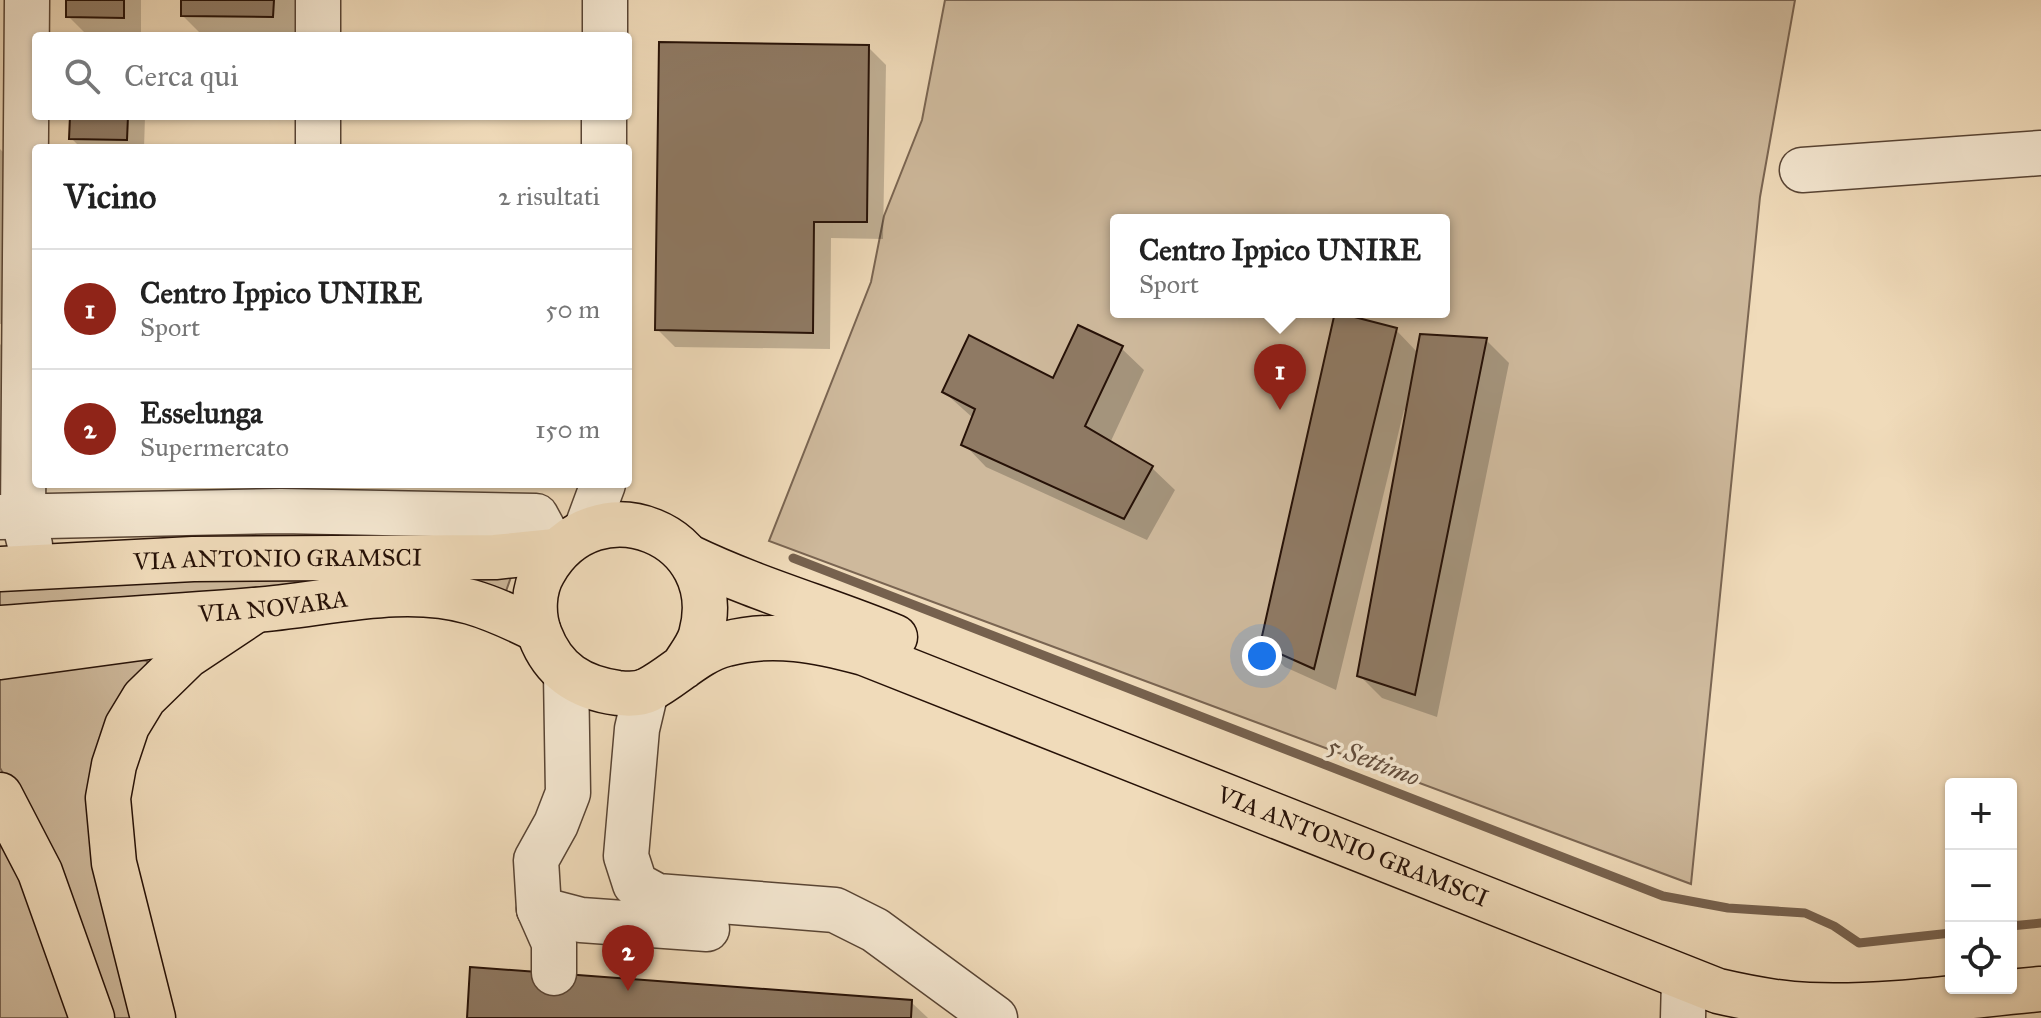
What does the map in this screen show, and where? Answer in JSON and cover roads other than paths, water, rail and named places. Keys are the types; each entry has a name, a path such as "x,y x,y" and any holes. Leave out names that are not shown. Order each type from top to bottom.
{"main road":[{"path":"615,522 645,527 672,540 689,557 700,577 706,603 701,638 683,667 641,710 625,694 595,690 566,674 547,651 538,630 535,602 541,576 571,541 615,522"},
{"name":"VIA ANTONIO GRAMSCI","path":"18,568 193,559 495,557 571,541"},
{"name":"VIA ANTONIO GRAMSCI","path":"689,557 714,570 838,614 1671,953 1725,972 1799,983 1857,984 1945,976"},
{"name":"VIA NOVARA","path":"0,628 256,610 347,599 439,596 470,602 508,615 538,630"},
{"path":"0,657 102,646 177,633 256,610"},
{"path":"153,1018 114,863 108,798 114,765 127,726 144,698 187,656 256,610"},
{"name":"VIA ANTONIO GRAMSCI","path":"683,667 724,644 758,638 798,638 864,653 1684,999 1747,998 1806,1005 1858,1005 2041,989"},
{"path":"0,795 40,872 92,1018"},
{"path":"2017,968 2041,966"}],"street":[{"path":"18,568 11,517 27,0"},
{"path":"318,0 318,32"},
{"path":"605,0 605,32"},
{"path":"318,120 318,144"},
{"path":"604,120 604,144"},
{"path":"1802,170 2041,153"},
{"path":"11,517 320,498 536,516 571,541 601,488"},
{"path":"320,498 323,557"},
{"path":"554,973 554,943 538,885 568,793 566,674"},
{"path":"641,710 626,856 635,884 657,896"},
{"path":"538,885 835,910 892,941 995,1018"},
{"path":"538,885 581,920 892,941"}],"waterway":[{"name":"5 Settimo","path":"793,558 1663,896 1728,908 1805,913 1834,926 1859,943 1945,934"},
{"name":"5 Settimo","path":"2017,925 2041,923"}],"place":[{"name":"Centro Ippico UNIRE","path":"1280,410"},
{"name":"Esselunga","path":"628,991"}]}
